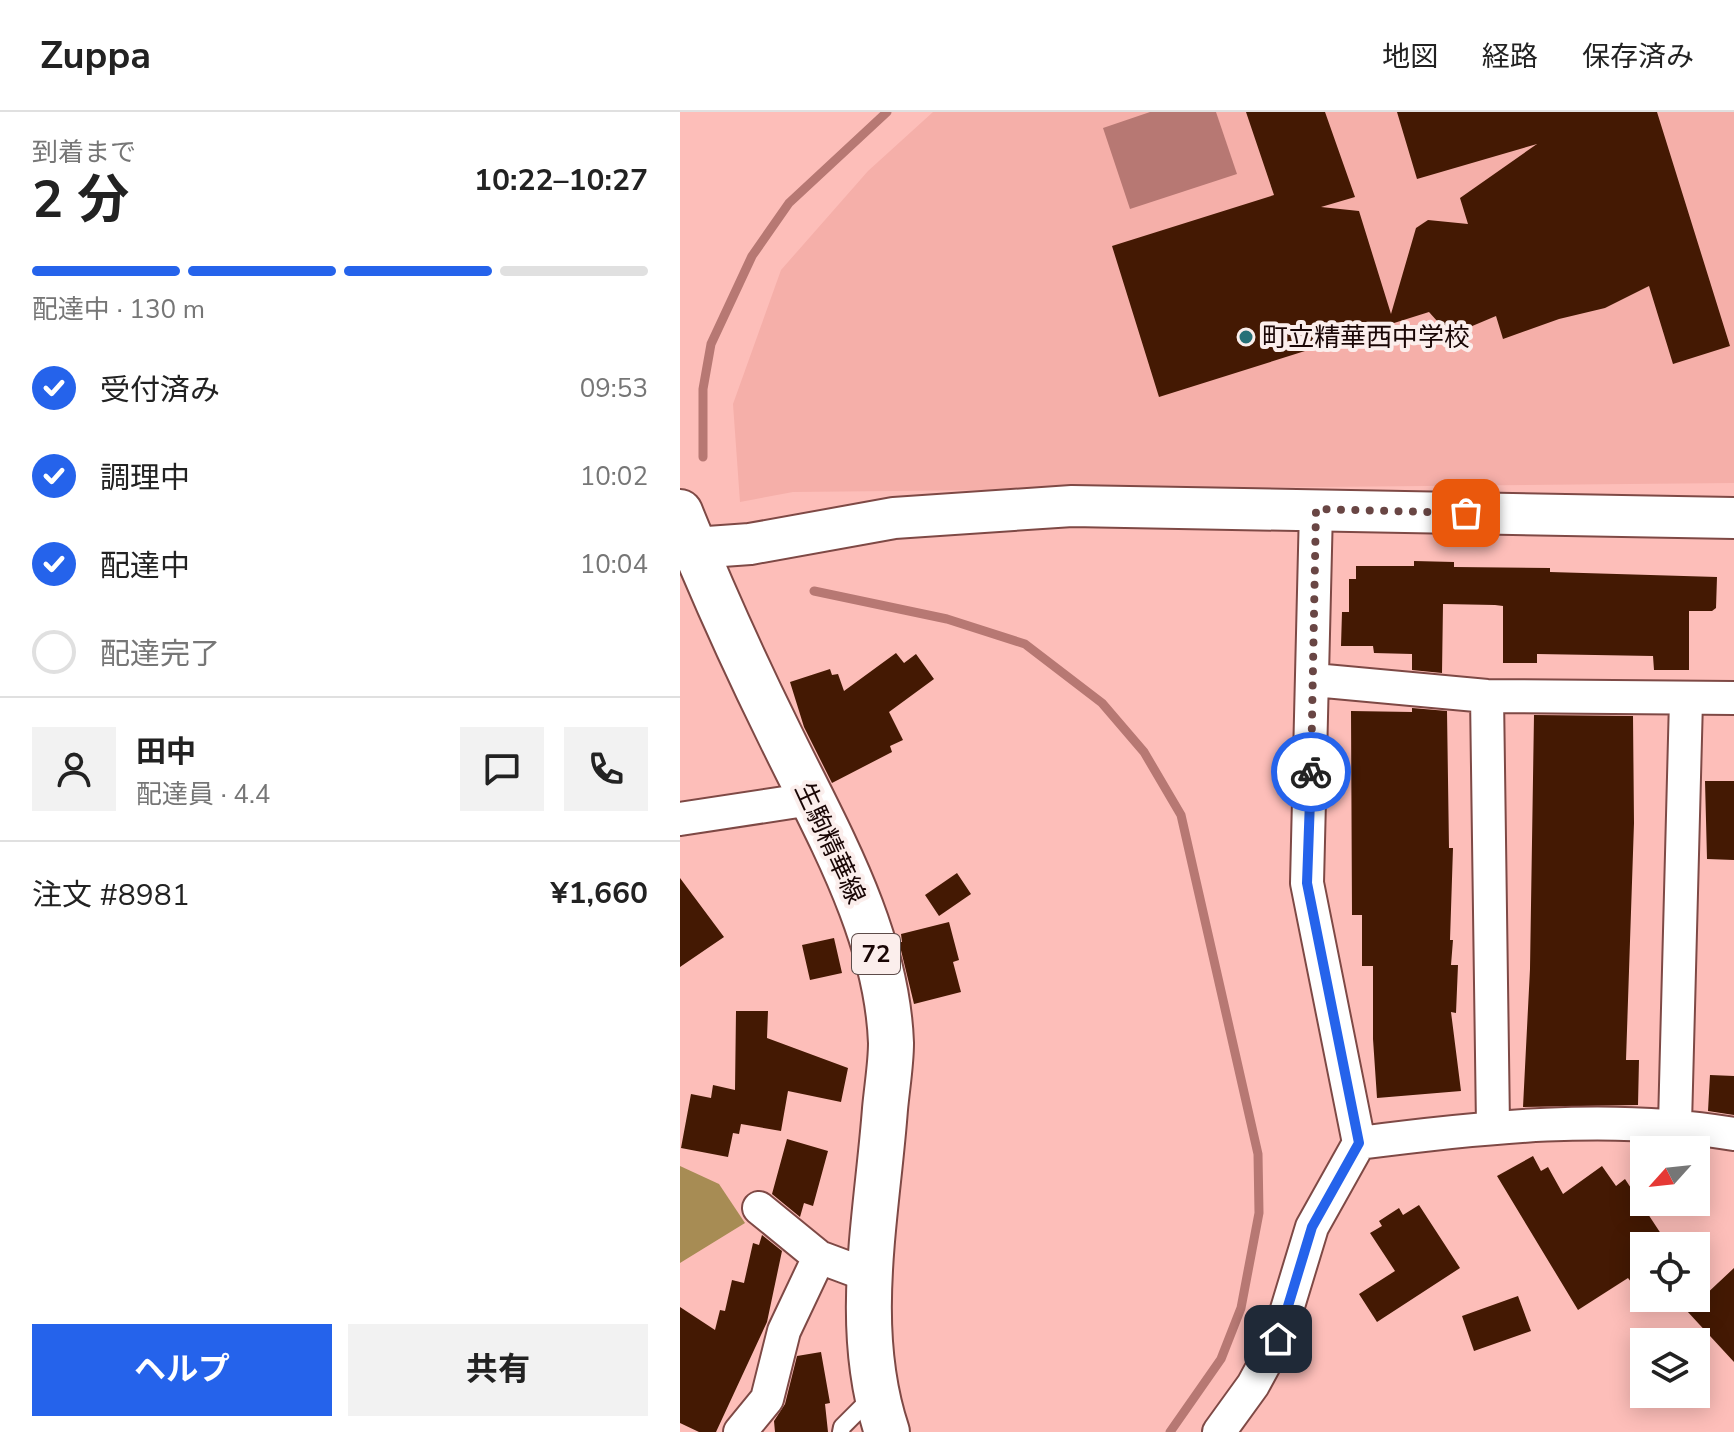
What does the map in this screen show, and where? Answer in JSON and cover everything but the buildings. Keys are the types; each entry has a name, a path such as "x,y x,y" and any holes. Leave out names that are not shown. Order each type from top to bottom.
{"main road":[{"name":"生駒精華線","path":"687,530 745,664 861,906 880,965 891,1043 870,1276 868,1339 881,1413"}],"street":[{"path":"687,530 750,544 894,518 1072,506 1734,518"},
{"path":"1219,1432 1253,1385 1278,1339 1312,1227 1359,1143 1307,883 1316,509"},
{"path":"1314,680 1487,696 1734,698"},
{"path":"1487,696 1493,1126"},
{"path":"1675,1124 1686,700"},
{"path":"680,819 811,799"},
{"path":"1359,1143 1493,1126 1675,1124 1734,1134"},
{"path":"759,1208 819,1257 870,1276"},
{"path":"740,1432 767,1399 784,1331 819,1257"}],"lane":[{"path":"841,1432 842,1427 881,1413"}],"shaded area":[{"name":"町立精華西中学校","path":"933,112 1734,112 1734,483 793,492 740,502 733,404 781,270 868,171"},
{"path":"1150,112 1216,112 1237,174 1130,209 1103,128"},
{"path":"680,1166 719,1184 745,1223 680,1263"}],"waterway":[{"path":"703,457 703,389 711,344 752,256 789,203 887,112"},
{"path":"814,591 947,619 1025,644 1102,703 1144,752 1181,815 1258,1154 1259,1213 1241,1308 1221,1359 1170,1432"}],"way so far":[{"path":"1311,772 1316,509 1466,513"}],"place":[{"name":"町立精華西中学校","path":"1246,337"}],"route":[{"path":"1278,1339 1312,1227 1359,1143 1307,883 1311,772"}]}
